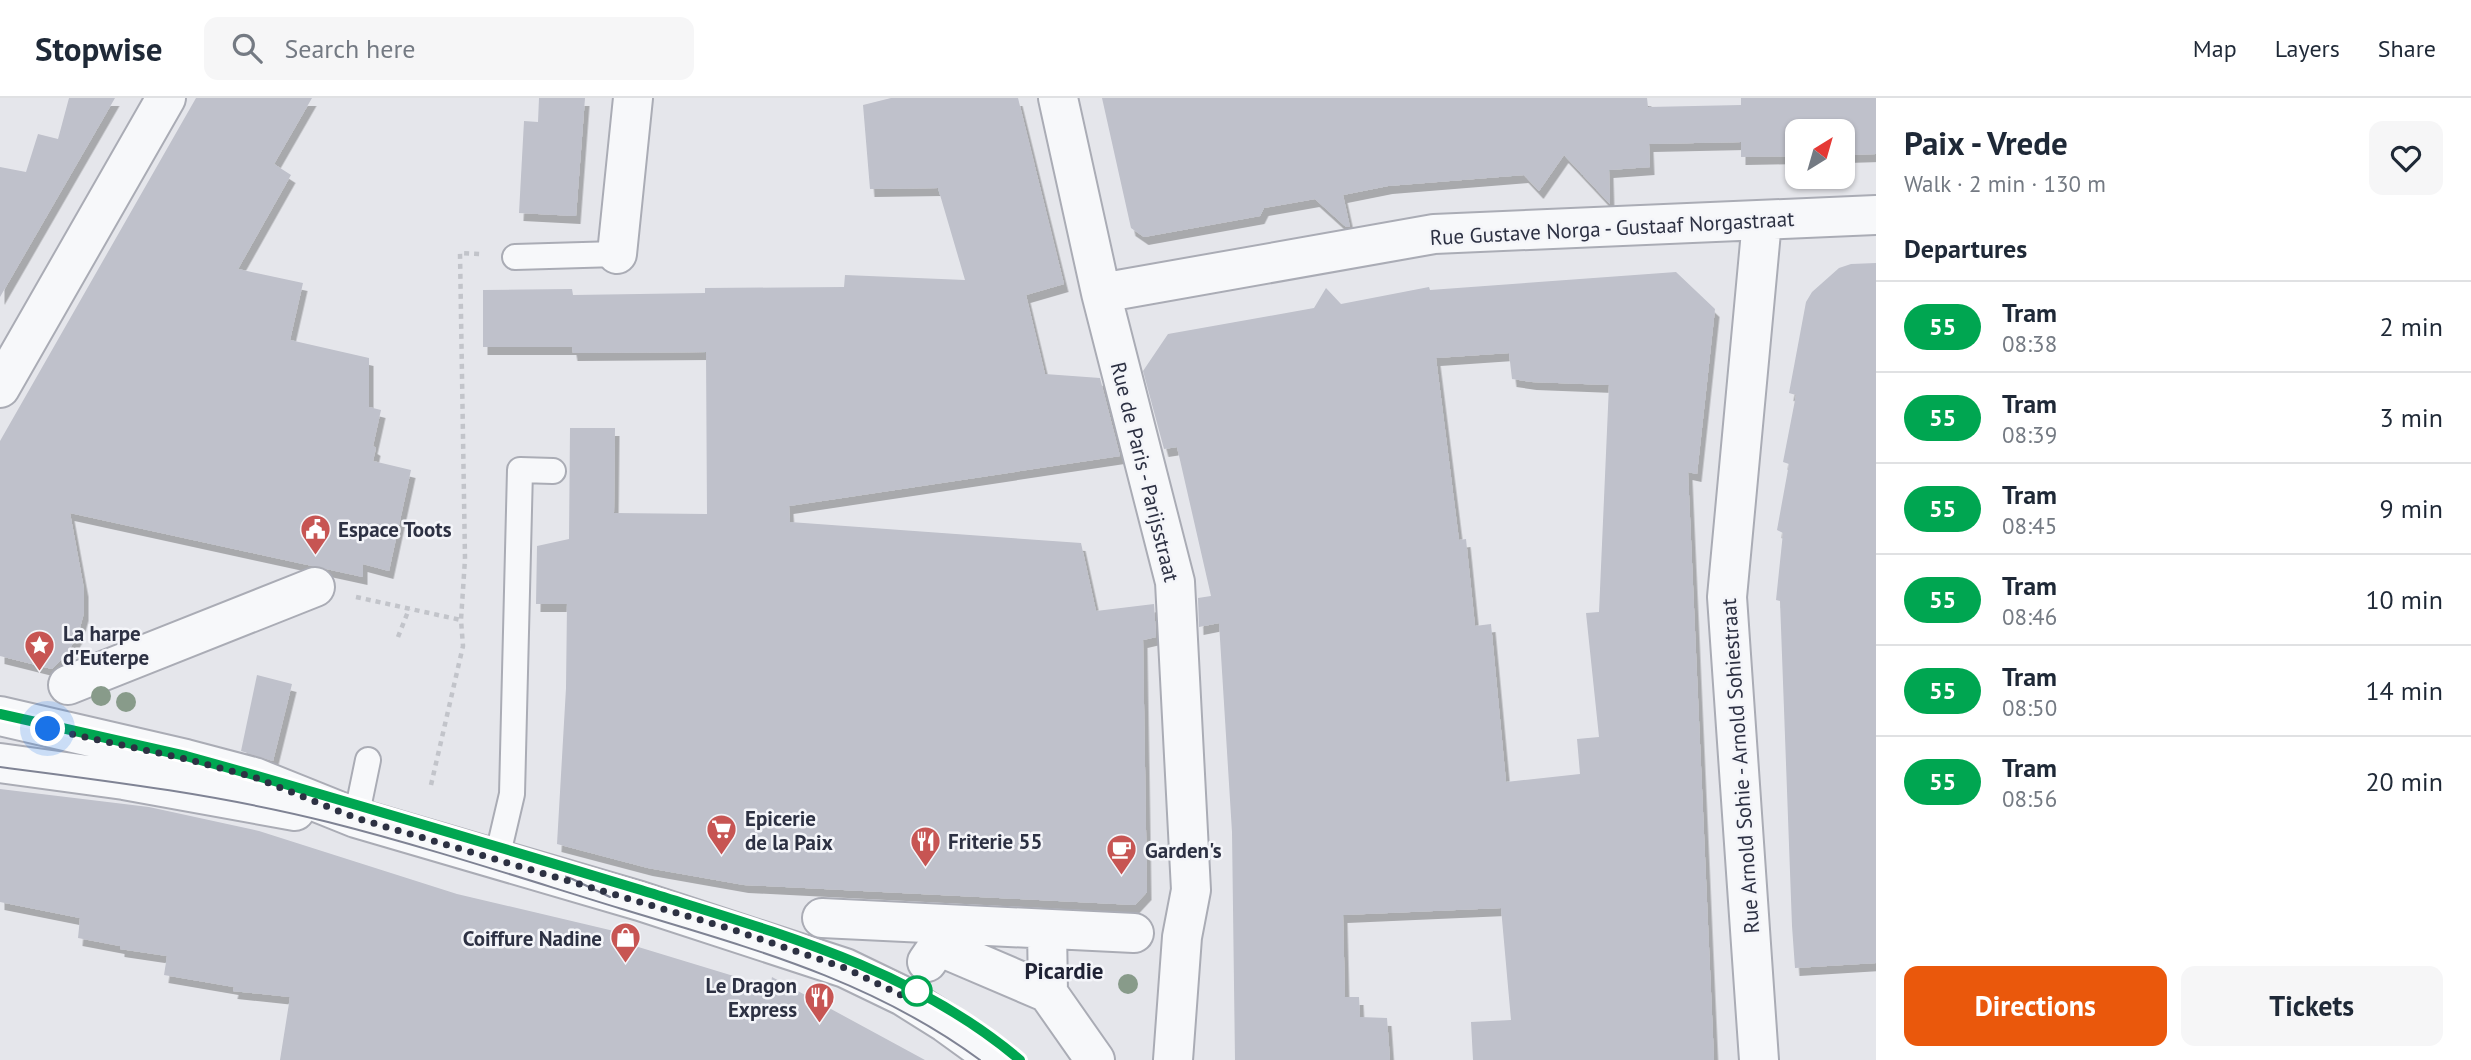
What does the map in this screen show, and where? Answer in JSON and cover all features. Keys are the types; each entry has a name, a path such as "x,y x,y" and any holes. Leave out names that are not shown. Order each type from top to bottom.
{"street":[{"path":"0,388 166,98"},
{"path":"617,254 633,98"},
{"name":"Rue de Paris - Parijsstraat","path":"1058,98 1101,293 1174,582 1191,890 1168,1000 1173,1060"},
{"name":"Rue Gustave Norga - Gustaaf Norgastraat","path":"1101,293 1434,234 1876,215"},
{"name":"Rue Arnold Sohie - Arnold Sohiestraat","path":"1759,1060 1727,597 1762,221"},
{"path":"68,685 315,587"},
{"path":"0,716 254,777 356,818 699,919 845,968 903,996 997,1060"},
{"path":"0,763 124,780 329,817 356,818"},
{"path":"822,918 1134,933"},
{"path":"1047,929 1048,993"},
{"path":"927,962 938,946 1048,993 1094,1060"}],"lane":[{"path":"515,257 617,254"},
{"path":"497,858 512,794 520,470 553,471"},
{"path":"356,818 368,761"}],"path":[{"path":"431,785 463,646 461,620 465,559 460,253 515,257"},
{"path":"315,587 461,620"},
{"path":"398,637 409,609"}],"building":[{"path":"69,98 115,98 0,297 0,167 26,172 38,134 58,139"},
{"path":"196,98 312,98 274,164 291,175 238,269 303,283 290,340 369,358 369,407 381,410 373,446 376,448 373,461 411,470 389,571 363,564 363,577 70,513 84,589 84,613 78,635 66,655 52,669 0,656 0,441"},
{"path":"539,98 585,98 576,216 519,213 524,121 538,122"},
{"path":"891,98 1018,98 1064,284 1026,295 1045,374 1100,378 1120,456 789,506 790,522 1081,543 1096,611 1154,604 1156,637 1143,640 1147,892 1135,905 744,885 648,868 557,844 566,688 567,604 536,604 537,546 569,539 570,428 615,428 614,513 707,514 706,352 573,353 572,347 483,347 483,290 572,289 573,295 705,293 705,288 844,287 845,275 965,280 938,188 870,189 863,105"},
{"path":"1102,98 1647,98 1648,107 1741,105 1741,98 1876,98 1876,154 1855,155 1855,119 1785,119 1785,156 1741,157 1741,142 1649,144 1650,167 1609,170 1610,204 1564,155 1539,191 1524,175 1388,186 1343,195 1350,227 1346,227 1315,199 1264,208 1260,216 1144,237 1131,228"},
{"path":"1876,263 1876,963 1795,968 1780,601 1776,600 1783,533 1777,530 1789,464 1783,462 1796,395 1789,393 1806,302 1812,292 1839,268 1851,264"},
{"path":"1676,272 1715,309 1697,474 1688,472 1714,1060 1473,1060 1471,1022 1511,1020 1501,908 1343,915 1345,997 1359,997 1360,1017 1387,1018 1390,1060 1235,1060 1232,832 1219,623 1199,627 1198,598 1211,596 1177,447 1164,449 1143,371 1168,334 1314,308 1326,288 1341,304 1429,287 1430,290","holes":["1509,353 1512,379 1609,385 1599,612 1586,613 1599,737 1577,739 1580,774 1506,782 1491,624 1475,626 1466,539 1459,540 1436,358"]},
{"path":"257,675 292,684 273,761 241,751"},
{"path":"0,789 149,807 259,831 457,894 614,931 612,939 770,987 772,977 925,1060 280,1060 290,997 233,991 234,987 164,975 167,956 120,949 120,946 78,938 80,918 0,902"}],"tram line":[{"path":"0,714 186,756 741,921 840,956 934,1000 978,1028 1020,1060"},
{"name":"55","path":"0,714 186,756 746,922 858,962 901,982 960,1017 1020,1060"},
{"path":"0,767 123,783 288,812 439,853 808,969 896,1008 980,1060"},
{"path":"566,876 610,897"}],"place":[{"name":"Espace Toots","path":"315,556"},
{"name":"La harpe d'Euterpe","path":"40,672"},
{"name":"Epicerie de la Paix","path":"722,857"},
{"name":"Friterie 55","path":"925,868"},
{"name":"Garden's","path":"1122,877"},
{"name":"Coiffure Nadine","path":"625,965"},
{"name":"Le Dragon Express","path":"820,1024"}],"district":[{"name":"Picardie","path":"1064,970"}],"route":[{"path":"48,729 254,777 356,818 731,929 845,968 903,996 917,991"}]}
